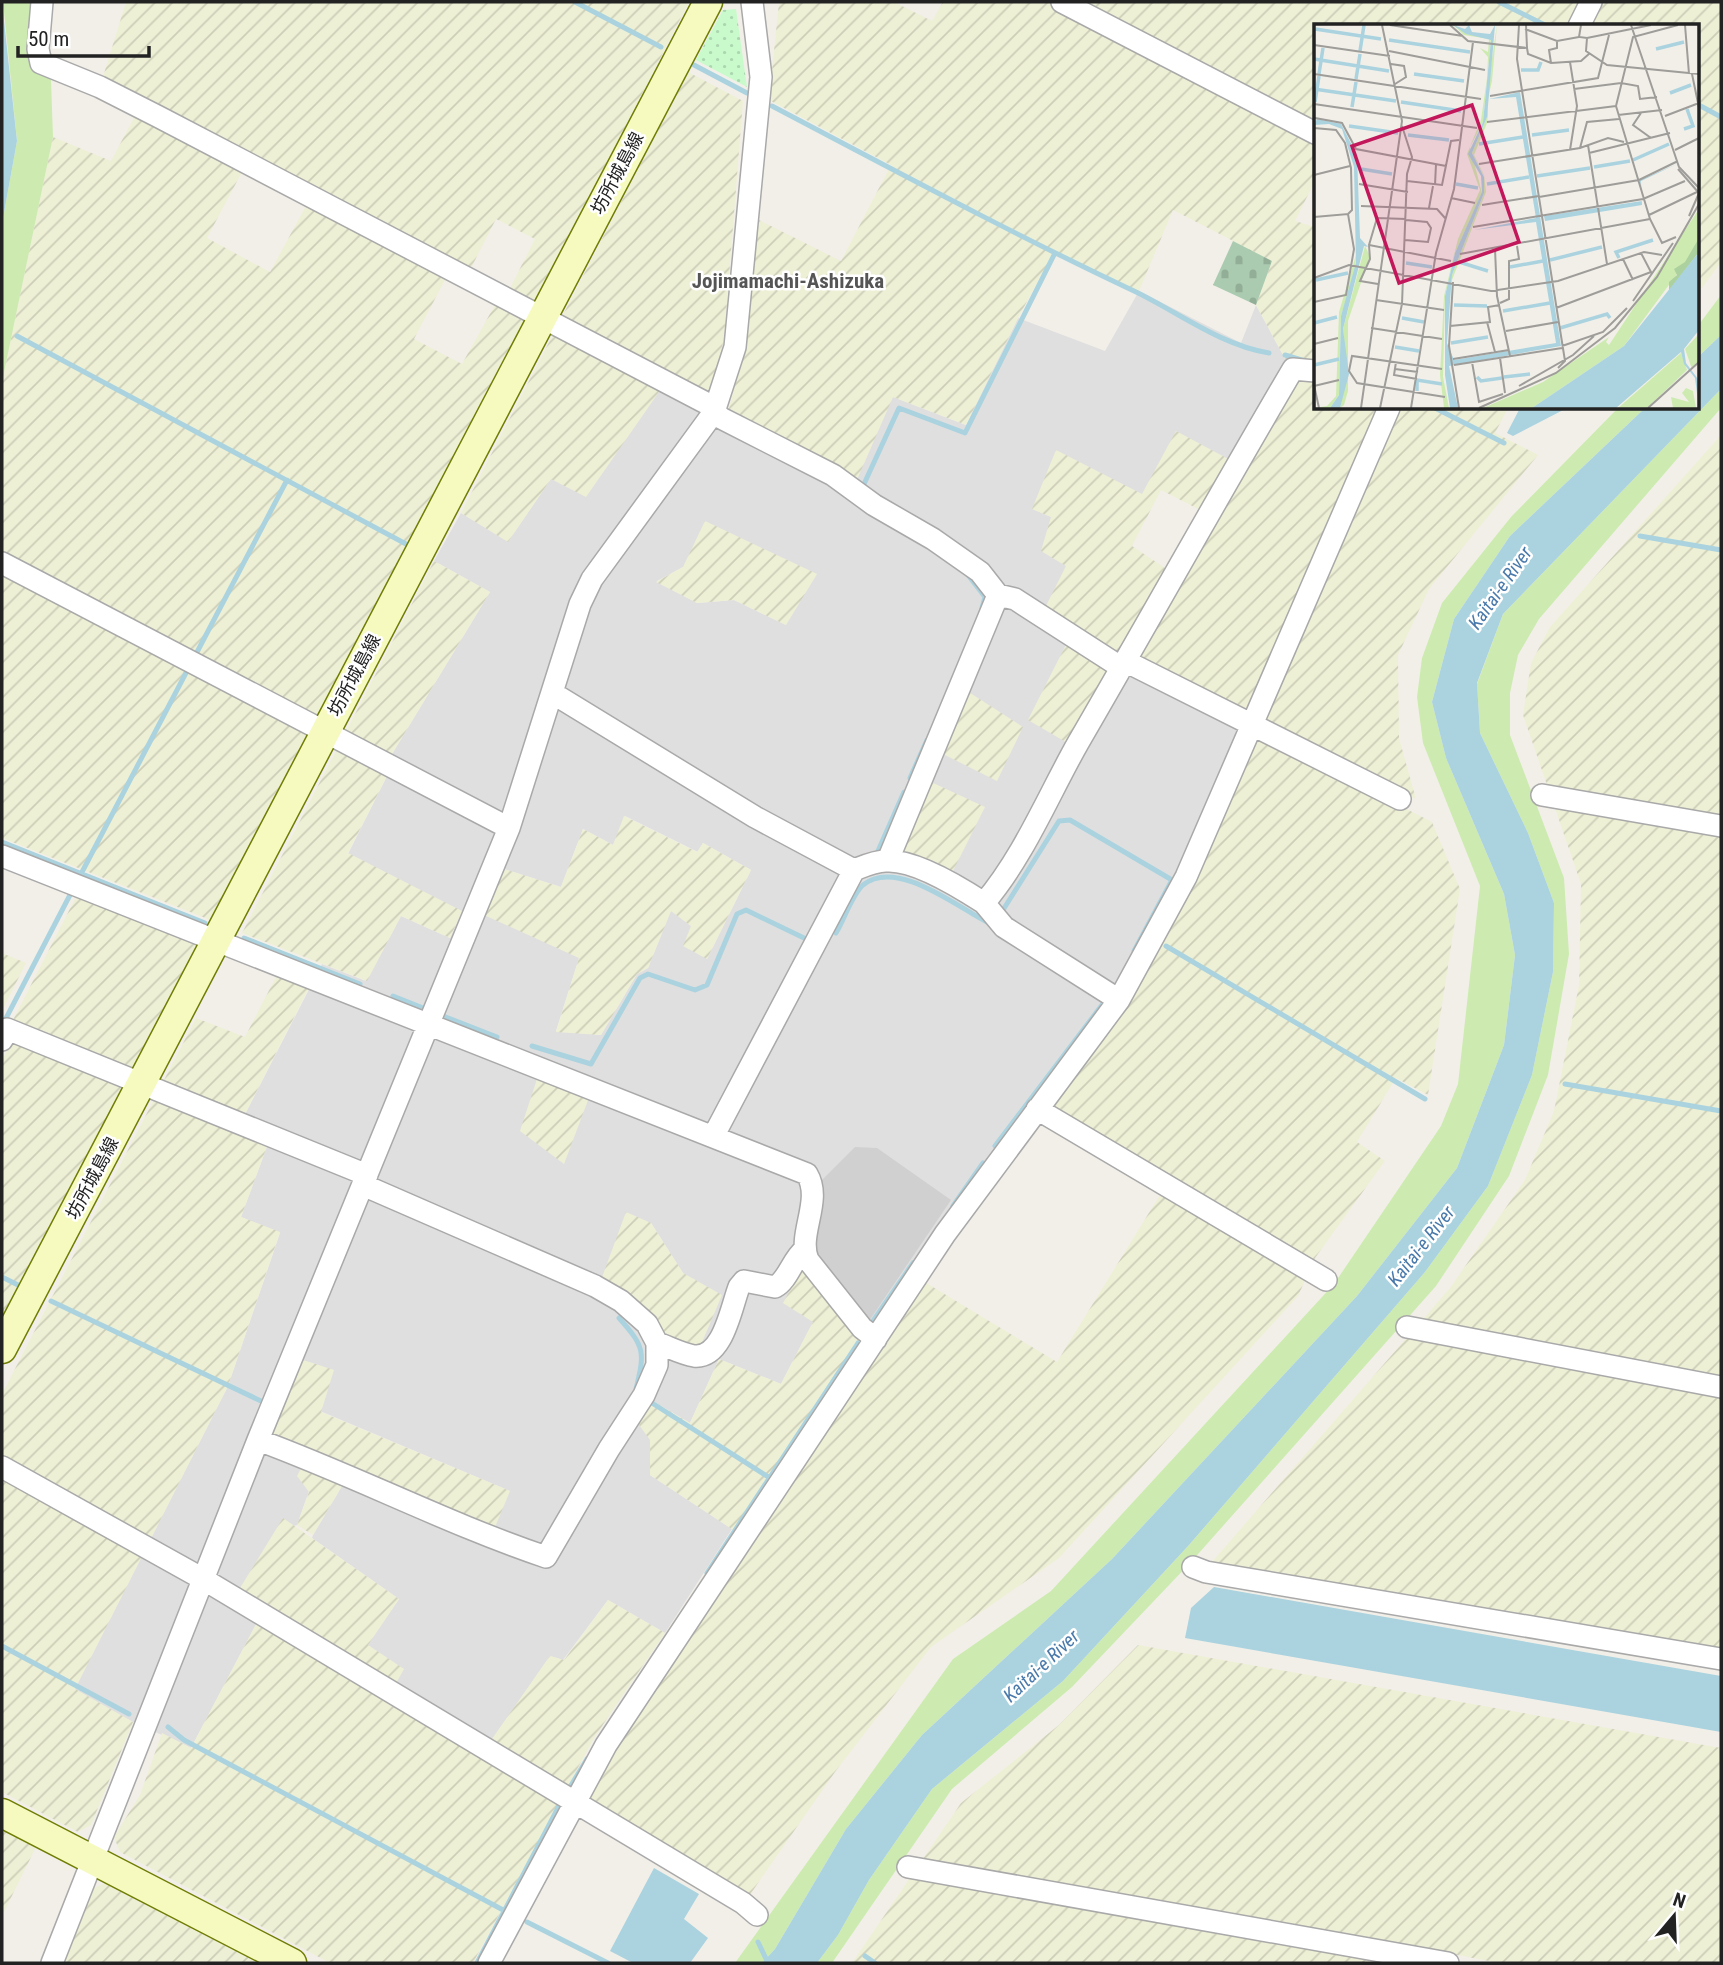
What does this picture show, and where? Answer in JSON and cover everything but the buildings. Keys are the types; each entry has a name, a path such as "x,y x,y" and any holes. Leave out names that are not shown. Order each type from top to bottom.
{"main road":[{"name":"坊所城島線","path":"2,1349 708,2"},
{"path":"2,1813 292,1963"}],"street":[{"path":"42,2 38,49 41,63 100,87 159,117 706,403 714,412 832,475 874,505 933,539 980,572 998,595 1015,599 1124,665 1252,723 1400,799"},
{"path":"52,1963 258,1440 509,828 554,694 570,631 592,579 714,412 735,347 761,77 752,2"},
{"path":"1062,2 1314,132"},
{"path":"1580,24 1591,2"},
{"path":"984,903 1032,832 1293,369 1314,371"},
{"path":"489,1963 573,1801 606,1745 945,1234 1119,1000 1186,877 1388,410"},
{"path":"2,563 509,828"},
{"path":"888,860 998,595"},
{"path":"554,694 755,817 854,870 888,860 941,879 984,903 1004,927 1119,1000"},
{"path":"1542,795 1721,826"},
{"path":"2,856 807,1174 812,1182 811,1215 804,1250 808,1260 862,1328 876,1339"},
{"path":"713,1135 854,870"},
{"path":"2,1040 7,1029 141,1083 365,1180 595,1286 621,1301 647,1324 657,1343 657,1365 644,1395 609,1448 546,1557 495,1540 324,1465 258,1440"},
{"path":"1037,1109 1326,1280"},
{"path":"657,1343 693,1356 705,1355 716,1346 739,1287 744,1281 775,1287 781,1284 793,1259 804,1250"},
{"path":"1406,1327 1721,1387"},
{"path":"2,1467 203,1579 743,1903 757,1915"},
{"path":"1193,1567 1206,1572 1721,1660"},
{"path":"908,1867 1381,1957 1448,1963"}],"shaded area":[{"path":"1139,291 1241,343 1256,305 1296,379 1241,467 1142,494 1033,509 1051,517 1066,566 1073,631 1029,719 1124,653 1250,714 1191,879 875,1356 813,1322 781,1384 719,1359 690,1423 651,1400 650,1475 732,1529 665,1633 608,1600 563,1660 550,1656 481,1756 386,1701 367,1645 399,1599 312,1538 313,1535 352,1469 510,1491 320,1411 300,1359 311,1450 309,1491 297,1525 294,1526 283,1519 263,1611 191,1748 133,1722 74,1690 228,1386 280,1233 241,1217 269,1141 238,1128 322,964 366,981 401,916 450,938 462,912 348,854 388,774 389,759 490,592 434,561 461,513 508,541 551,479 670,376 728,412 893,397 966,425 1018,318 1105,351","holes":["683,567 786,625 734,600 697,603 657,581","625,816 698,852 703,843 751,870 707,959 691,926 671,910 648,968 637,974 601,1035 556,1031 579,958 504,869 561,887 583,829 613,845","651,1223 683,1273 630,1297"]},
{"path":"855,1147 877,1148 951,1200 867,1324 811,1256 819,1183"}],"green space":[{"path":"3,2 36,2 29,64 51,80 53,137 2,382 2,224 17,141"},
{"path":"126,2 689,2 534,305 508,292 535,239 496,219 469,272 102,80"},
{"path":"779,2 894,2 932,21 943,2 1049,2 1314,138 1314,183 1295,221 1314,227 1314,410 1507,410 1495,433 1538,455 1429,589 1398,655 1399,738 1416,799 1138,660 1241,467 1296,379 1256,305 1272,261 1173,210 1139,291 1054,252 1018,318 966,425 893,397 856,482 728,412 745,348 757,219 841,261 891,165 769,100"},
{"path":"1079,2 1721,2 1721,262 1698,294 1698,24 1314,24 1314,125"},
{"path":"736,9 747,87 696,60 723,10"},
{"path":"688,72 743,101 724,339 710,395 670,376 586,497 551,479 508,542 461,513"},
{"path":"136,114 243,170 207,238 270,272 307,204 446,278 414,339 462,364 496,303 526,319 213,921 2,838 2,382 53,137 111,161"},
{"path":"1233,241 1272,261 1256,305 1213,285"},
{"path":"1721,295 1721,335 1698,357 1698,326"},
{"path":"1721,389 1721,408 1539,619 1518,655 1510,693 1510,735 1564,878 1569,954 1548,1075 1509,1176 1436,1286 1191,1562 1072,1687 952,1789 832,1963 817,1963 838,1935 869,1880 932,1789 1063,1681 1189,1545 1425,1272 1488,1186 1532,1075 1553,972 1554,903 1528,833 1480,733 1477,684 1503,614"},
{"path":"1616,410 1643,410 1510,536 1454,619 1432,702 1446,758 1504,894 1515,955 1504,1045 1457,1168 1357,1296 1112,1559 922,1735 846,1829 775,1949 762,1963 735,1963 953,1659 1051,1591 1334,1284 1441,1126 1458,1084 1480,886 1423,743 1417,697 1422,658 1442,603 1511,517"},
{"path":"1176,431 1232,461 1202,511 1161,490 1132,546 1171,572 1071,745 1028,720 1073,631 1045,608 1066,566 1041,551 1051,517 1032,509 1056,450 1142,494"},
{"path":"1721,435 1721,1654 1211,1563 1450,1288 1525,1180 1554,1111 1579,985 1581,884 1523,715 1531,663 1550,627"},
{"path":"705,521 817,574 786,625 734,600 697,603 656,582 683,567"},
{"path":"434,561 490,592 389,759 388,774 348,853 462,911 450,938 401,916 367,981 242,933"},
{"path":"967,691 1023,727 997,781 943,754"},
{"path":"1253,731 1432,822 1460,889 1428,1095 1396,1078 1357,1142 1385,1161 1315,1258 1298,1296 1059,1558 931,1647 835,1772 747,1899 586,1800 613,1747 753,1543 650,1475 650,1440 637,1422 651,1400 690,1423 719,1359 781,1384 813,1322 783,1303 803,1266 874,1355 923,1281 1057,1362 1163,1190 1040,1116 1122,1006"},
{"path":"931,782 985,807 951,875 899,854"},
{"path":"624,816 697,852 703,843 751,870 707,959 683,946 691,926 671,911 648,968 637,974 601,1035 556,1032 579,958 484,915 504,869 561,887 583,829 613,845"},
{"path":"78,893 202,942 2,1326 2,1060 18,1030 13,1020"},
{"path":"2,953 26,963 2,1011"},
{"path":"278,973 310,986 238,1128 269,1141 241,1217 280,1232 228,1386 75,1689 133,1722 91,1825 78,1832 2,1792 2,1394 196,1018 245,1037"},
{"path":"538,1076 590,1095 564,1164 520,1131"},
{"path":"626,1212 651,1223 683,1273 722,1295 700,1347 672,1342 630,1297 601,1280"},
{"path":"300,1359 334,1370 321,1412 510,1491 493,1532 352,1469 313,1535 297,1525 309,1492 297,1476 311,1450 270,1434"},
{"path":"283,1518 399,1599 368,1645 404,1669 386,1701 480,1756 550,1656 564,1660 608,1600 665,1633 594,1738 473,1963 330,1963 120,1852 114,1837 140,1795 162,1733 191,1748 263,1611 237,1593"},
{"path":"1138,1645 1721,1748 1721,1963 1500,1963 1381,1941 1370,1963 852,1963 961,1803 1059,1725"},
{"path":"2,1825 38,1843 2,1916"},
{"path":"108,1882 261,1963 61,1963 91,1889"}],"water":[{"path":"2,2 17,141 2,224"},
{"name":"Kaitai-e River","path":"1721,335 1721,389 1503,614 1477,683 1480,733 1528,833 1554,903 1553,972 1532,1075 1488,1186 1425,1272 1189,1545 1063,1681 932,1789 869,1880 838,1935 817,1963 762,1963 775,1949 846,1829 922,1735 1112,1559 1357,1296 1457,1168 1504,1045 1515,955 1504,894 1446,758 1432,702 1454,619 1510,536 1643,410 1698,410 1698,357"},
{"path":"1519,410 1563,410 1513,436 1507,433"},
{"path":"1214,1587 1721,1676 1721,1732 1185,1638 1191,1608"},
{"path":"654,1868 699,1894 684,1919 708,1938 690,1963 633,1963 610,1951"}],"waterway":[{"path":"575,2 661,47"},
{"path":"1499,2 1543,24"},
{"path":"694,65 747,93"},
{"path":"1698,105 1721,117"},
{"path":"772,106 1216,335 1233,343 1269,353"},
{"path":"864,484 899,408 965,433 1054,255"},
{"path":"17,336 406,544"},
{"path":"1285,355 1305,361"},
{"path":"1439,410 1504,443"},
{"path":"195,656 287,480"},
{"path":"1640,536 1721,550"},
{"path":"968,575 985,597 982,608"},
{"path":"81,874 188,669"},
{"path":"910,778 927,740"},
{"path":"878,851 904,792"},
{"path":"1003,910 1059,821 1070,820 1172,880 1134,951"},
{"path":"2,842 205,923"},
{"path":"836,933 859,889 877,878 892,877 926,887 987,922"},
{"path":"3,1024 71,893"},
{"path":"532,1046 591,1064 640,978 648,974 695,990 707,985 737,914 746,910 804,938"},
{"path":"244,938 360,984"},
{"path":"1166,946 1425,1099"},
{"path":"393,996 423,1008"},
{"path":"995,1146 1105,1001"},
{"path":"443,1016 497,1037"},
{"path":"1565,1084 1721,1111"},
{"path":"953,1206 983,1163"},
{"path":"873,1321 913,1263"},
{"path":"2,1277 20,1286"},
{"path":"51,1301 261,1401"},
{"path":"619,1318 634,1336 641,1350 636,1389"},
{"path":"707,1573 858,1343"},
{"path":"652,1403 770,1478"},
{"path":"2,1646 129,1714"},
{"path":"168,1727 184,1740 505,1911"},
{"path":"570,1787 587,1759"},
{"path":"477,1963 559,1806"},
{"path":"527,1922 608,1963"},
{"path":"758,1942 768,1963"},
{"path":"865,1956 875,1963"}],"district":[{"name":"Jojimamachi-Ashizuka","path":"788,281"}]}
